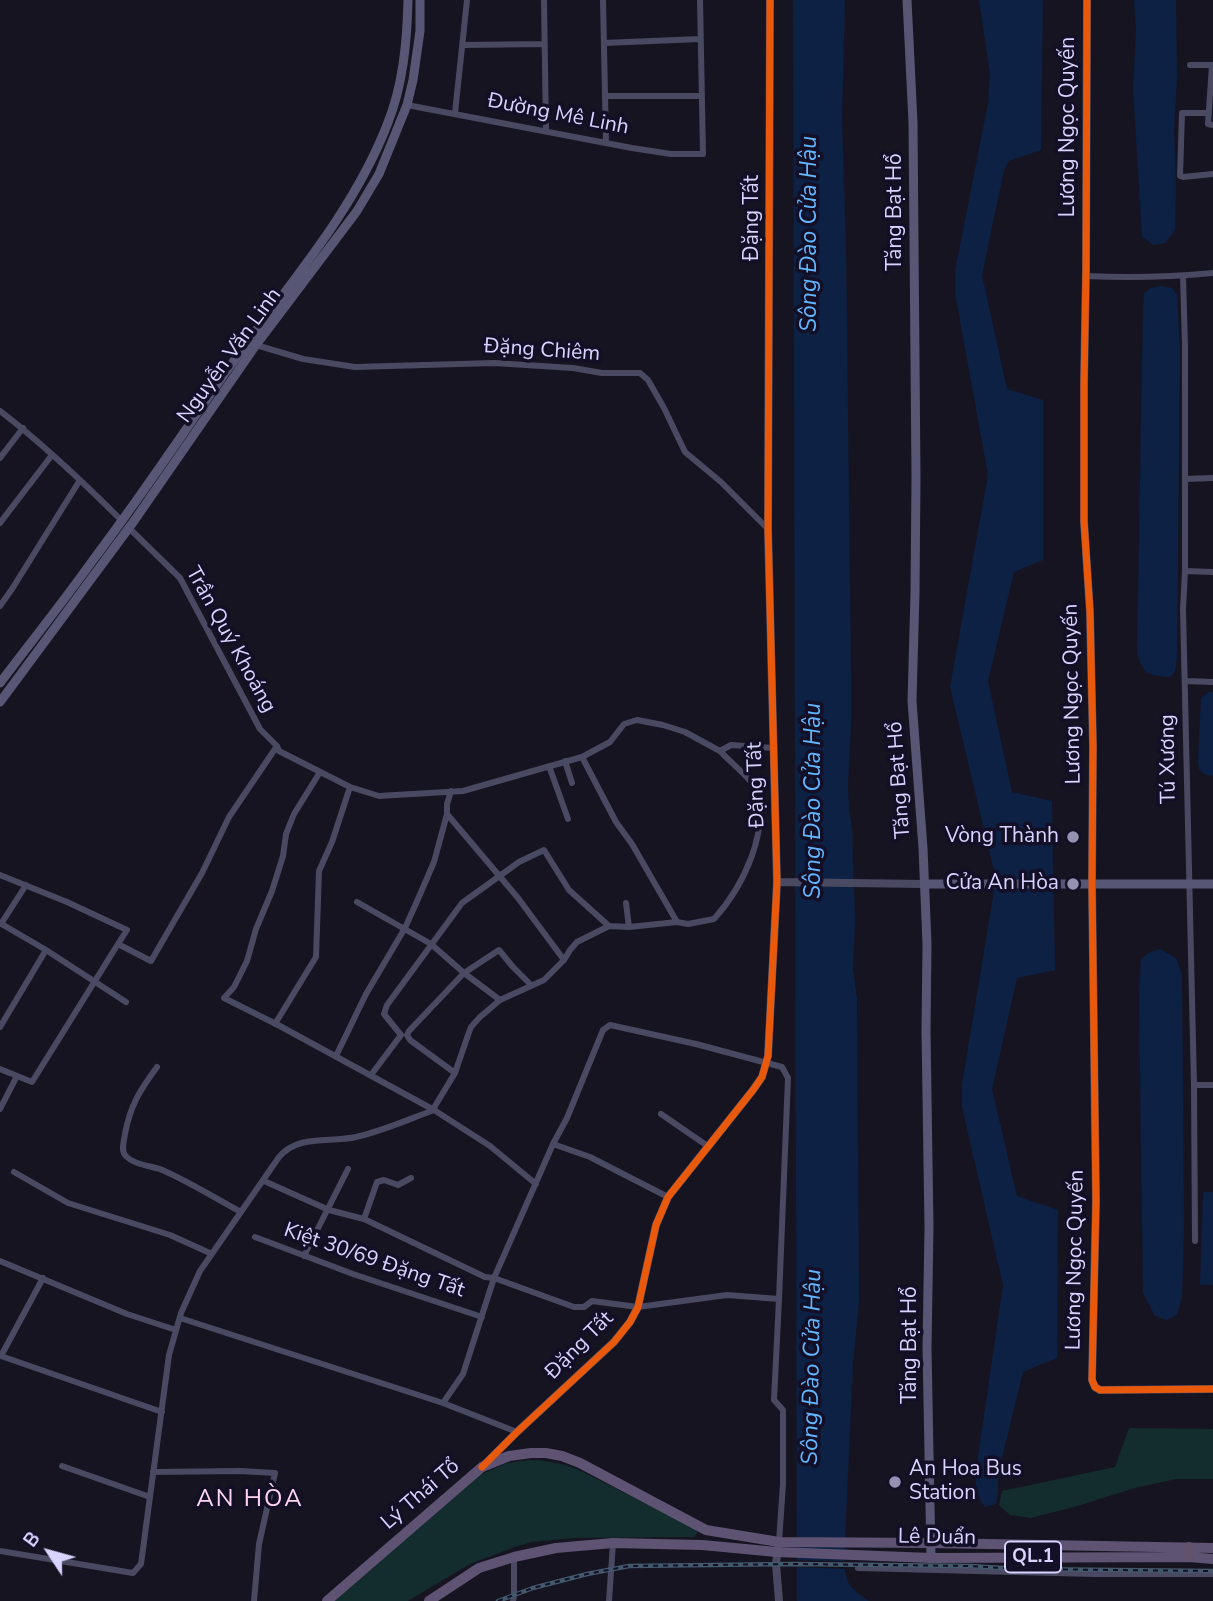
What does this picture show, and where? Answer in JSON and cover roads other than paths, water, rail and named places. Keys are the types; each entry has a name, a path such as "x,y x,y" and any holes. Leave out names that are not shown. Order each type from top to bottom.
{"main road":[{"name":"Nguyễn Văn Linh","path":"0,702 3,686 122,521 242,346 348,205 368,169 388,123 401,78 408,31 408,0"},
{"name":"Nguyễn Văn Linh","path":"3,686 129,528 256,345 357,211 379,174 407,105 420,31 421,0"},
{"name":"Tăng Bạt Hổ","path":"907,0 913,122 916,464 912,701 925,884 929,1197 927,1348 931,1558"},
{"path":"368,169 379,174"},
{"path":"122,521 129,528"},
{"path":"925,884 1213,884"},
{"name":"Lý Thái Tổ","path":"327,1601 482,1467 509,1456 546,1453 562,1456 706,1530"},
{"path":"702,1545 706,1530"},
{"name":"Lê Duẩn","path":"706,1530 781,1547"},
{"name":"QL.1","path":"429,1601 479,1568 556,1548 613,1543 702,1545"},
{"name":"Lê Duẩn","path":"854,1549 931,1543 1189,1552 1213,1559"},
{"name":"Lê Duẩn","path":"702,1545 854,1549 931,1558 1189,1552 1213,1548"}],"street":[{"path":"455,113 467,0"},
{"path":"544,0 546,131"},
{"path":"603,0 606,142"},
{"path":"605,96 702,96 700,0"},
{"name":"Đặng Tất","path":"482,1467 614,1342 630,1322 638,1307 656,1225 668,1197 753,1090 767,1063 777,882 768,529 770,0"},
{"name":"Lương Ngọc Quyến","path":"1087,0 1084,508 1093,746 1096,1201 1092,1380 1100,1390 1213,1390"},
{"path":"604,43 700,39"},
{"path":"463,45 544,44"},
{"path":"1190,65 1213,65 1208,124 1213,125"},
{"name":"Đường Mê Linh","path":"407,105 671,154 703,154 702,96"},
{"path":"1209,113 1182,113 1180,176 1213,174"},
{"path":"1086,276 1183,276 1213,273"},
{"name":"Tú Xương","path":"1183,276 1184,610 1195,1241"},
{"name":"Đặng Chiêm","path":"242,346 256,345 303,359 355,368 494,363 573,368 602,373 640,373 648,380 664,408 685,452 721,482 768,529"},
{"path":"0,411 23,428 122,521"},
{"path":"0,458 23,428"},
{"path":"0,523 52,455"},
{"path":"1185,479 1213,478"},
{"path":"0,606 80,480"},
{"name":"Trần Quý Khoáng","path":"129,528 180,578 260,729 279,751 350,787 379,796 463,791 582,757 610,742 624,724 637,720 685,732 720,751 753,784 759,805 759,834 751,858 733,894 714,919 688,924 677,922"},
{"path":"1185,571 1213,572"},
{"path":"1186,681 1213,682"},
{"path":"720,751 731,745 773,748"},
{"path":"118,944 151,961 202,873 229,817 277,746"},
{"path":"434,1110 455,1073 471,1027 500,1000 544,980 577,942 609,926 629,927 677,922 632,844 616,822 582,757"},
{"path":"565,761 572,783"},
{"path":"549,766 568,819"},
{"path":"320,772 294,814 286,834 283,856 272,891 256,929 247,961 234,987 224,999 434,1110 490,1146 536,1184"},
{"path":"275,1024 316,957 319,871 332,842 350,787"},
{"path":"336,1056 366,994 405,928 434,862 451,791"},
{"path":"447,814 518,898 564,960"},
{"path":"401,1035 384,1014 387,1005 462,903 519,862 544,850 569,890 609,926"},
{"path":"0,875 127,930 32,1082 0,1069"},
{"path":"777,882 925,884"},
{"path":"26,886 1,924 126,1002"},
{"path":"357,902 431,944 464,974 500,1000"},
{"path":"626,903 629,927"},
{"path":"0,1027 46,950"},
{"path":"371,1075 401,1035 409,1031 464,974 499,950 531,985"},
{"path":"443,1404 463,1374 494,1278 567,1118 603,1030 610,1025 782,1067 788,1079 774,1380 774,1400 783,1410 781,1547 776,1564 779,1601"},
{"path":"409,1031 407,1035 410,1040 455,1073"},
{"path":"157,1067 132,1106 123,1152 131,1160 165,1171 242,1212"},
{"path":"0,1109 17,1076"},
{"path":"1194,1085 1213,1085"},
{"path":"0,1551 133,1573 141,1564 169,1356 180,1318 200,1271 279,1157 293,1145 354,1138 434,1110"},
{"path":"661,1114 709,1147"},
{"path":"553,1144 590,1157 668,1197"},
{"path":"304,1256 348,1169"},
{"path":"14,1172 68,1203 170,1235 212,1254"},
{"path":"364,1219 377,1182 384,1180 400,1185 411,1178"},
{"path":"264,1181 328,1210 364,1219 485,1278 494,1278 574,1307 584,1307 592,1301 638,1307 727,1295 779,1300"},
{"name":"Kiệt 30/69 Đặng Tất","path":"255,1237 353,1274 482,1317"},
{"path":"0,1261 127,1314 176,1329"},
{"path":"43,1278 1,1356 162,1412"},
{"path":"180,1318 443,1404 517,1432"},
{"path":"62,1466 150,1497"},
{"path":"153,1472 275,1473 259,1544 254,1601"},
{"path":"609,1601 613,1543"},
{"path":"513,1601 514,1557"},
{"path":"858,1568 1213,1574"}],"water":[{"name":"Sông Đào Cửa Hậu","path":"793,0 845,0 842,119 851,671 848,784 855,920 853,969 857,998 859,1302 853,1364 844,1562 850,1585 869,1601 797,1601"},
{"path":"979,0 1043,0 1041,150 1009,161 1004,170 982,275 1007,389 1043,400 1043,560 1014,572 988,681 1012,792 1052,801 1055,970 1017,978 992,1089 1017,1196 1058,1210 1057,1358 1023,1372 998,1474 996,1504 985,1507 977,1490 976,1471 1003,1285 962,1107 962,1084 993,897 994,871 950,687 988,475 955,293 955,271 988,103 990,74"},
{"path":"1134,0 1176,0 1175,230 1165,243 1153,245 1142,236 1133,89 1136,31"},
{"path":"1160,286 1172,288 1177,295 1180,350 1177,657 1175,672 1170,677 1148,673 1137,653 1143,307 1144,293"},
{"path":"1213,692 1213,776 1206,775 1199,769 1198,760 1201,698"},
{"path":"1160,949 1176,958 1182,974 1182,1298 1177,1315 1167,1320 1155,1316 1143,1293 1139,998 1141,959"},
{"path":"1203,1192 1213,1192 1213,1285 1200,1285"}],"railway":[{"path":"498,1601 533,1588 629,1566 792,1564 1213,1571"}],"place":[{"name":"Vòng Thành","path":"1073,837"},
{"name":"Cửa An Hòa","path":"1073,884"},
{"name":"An Hoa Bus Station","path":"895,1482"}],"district":[{"name":"AN HÒA","path":"250,1500"}]}
